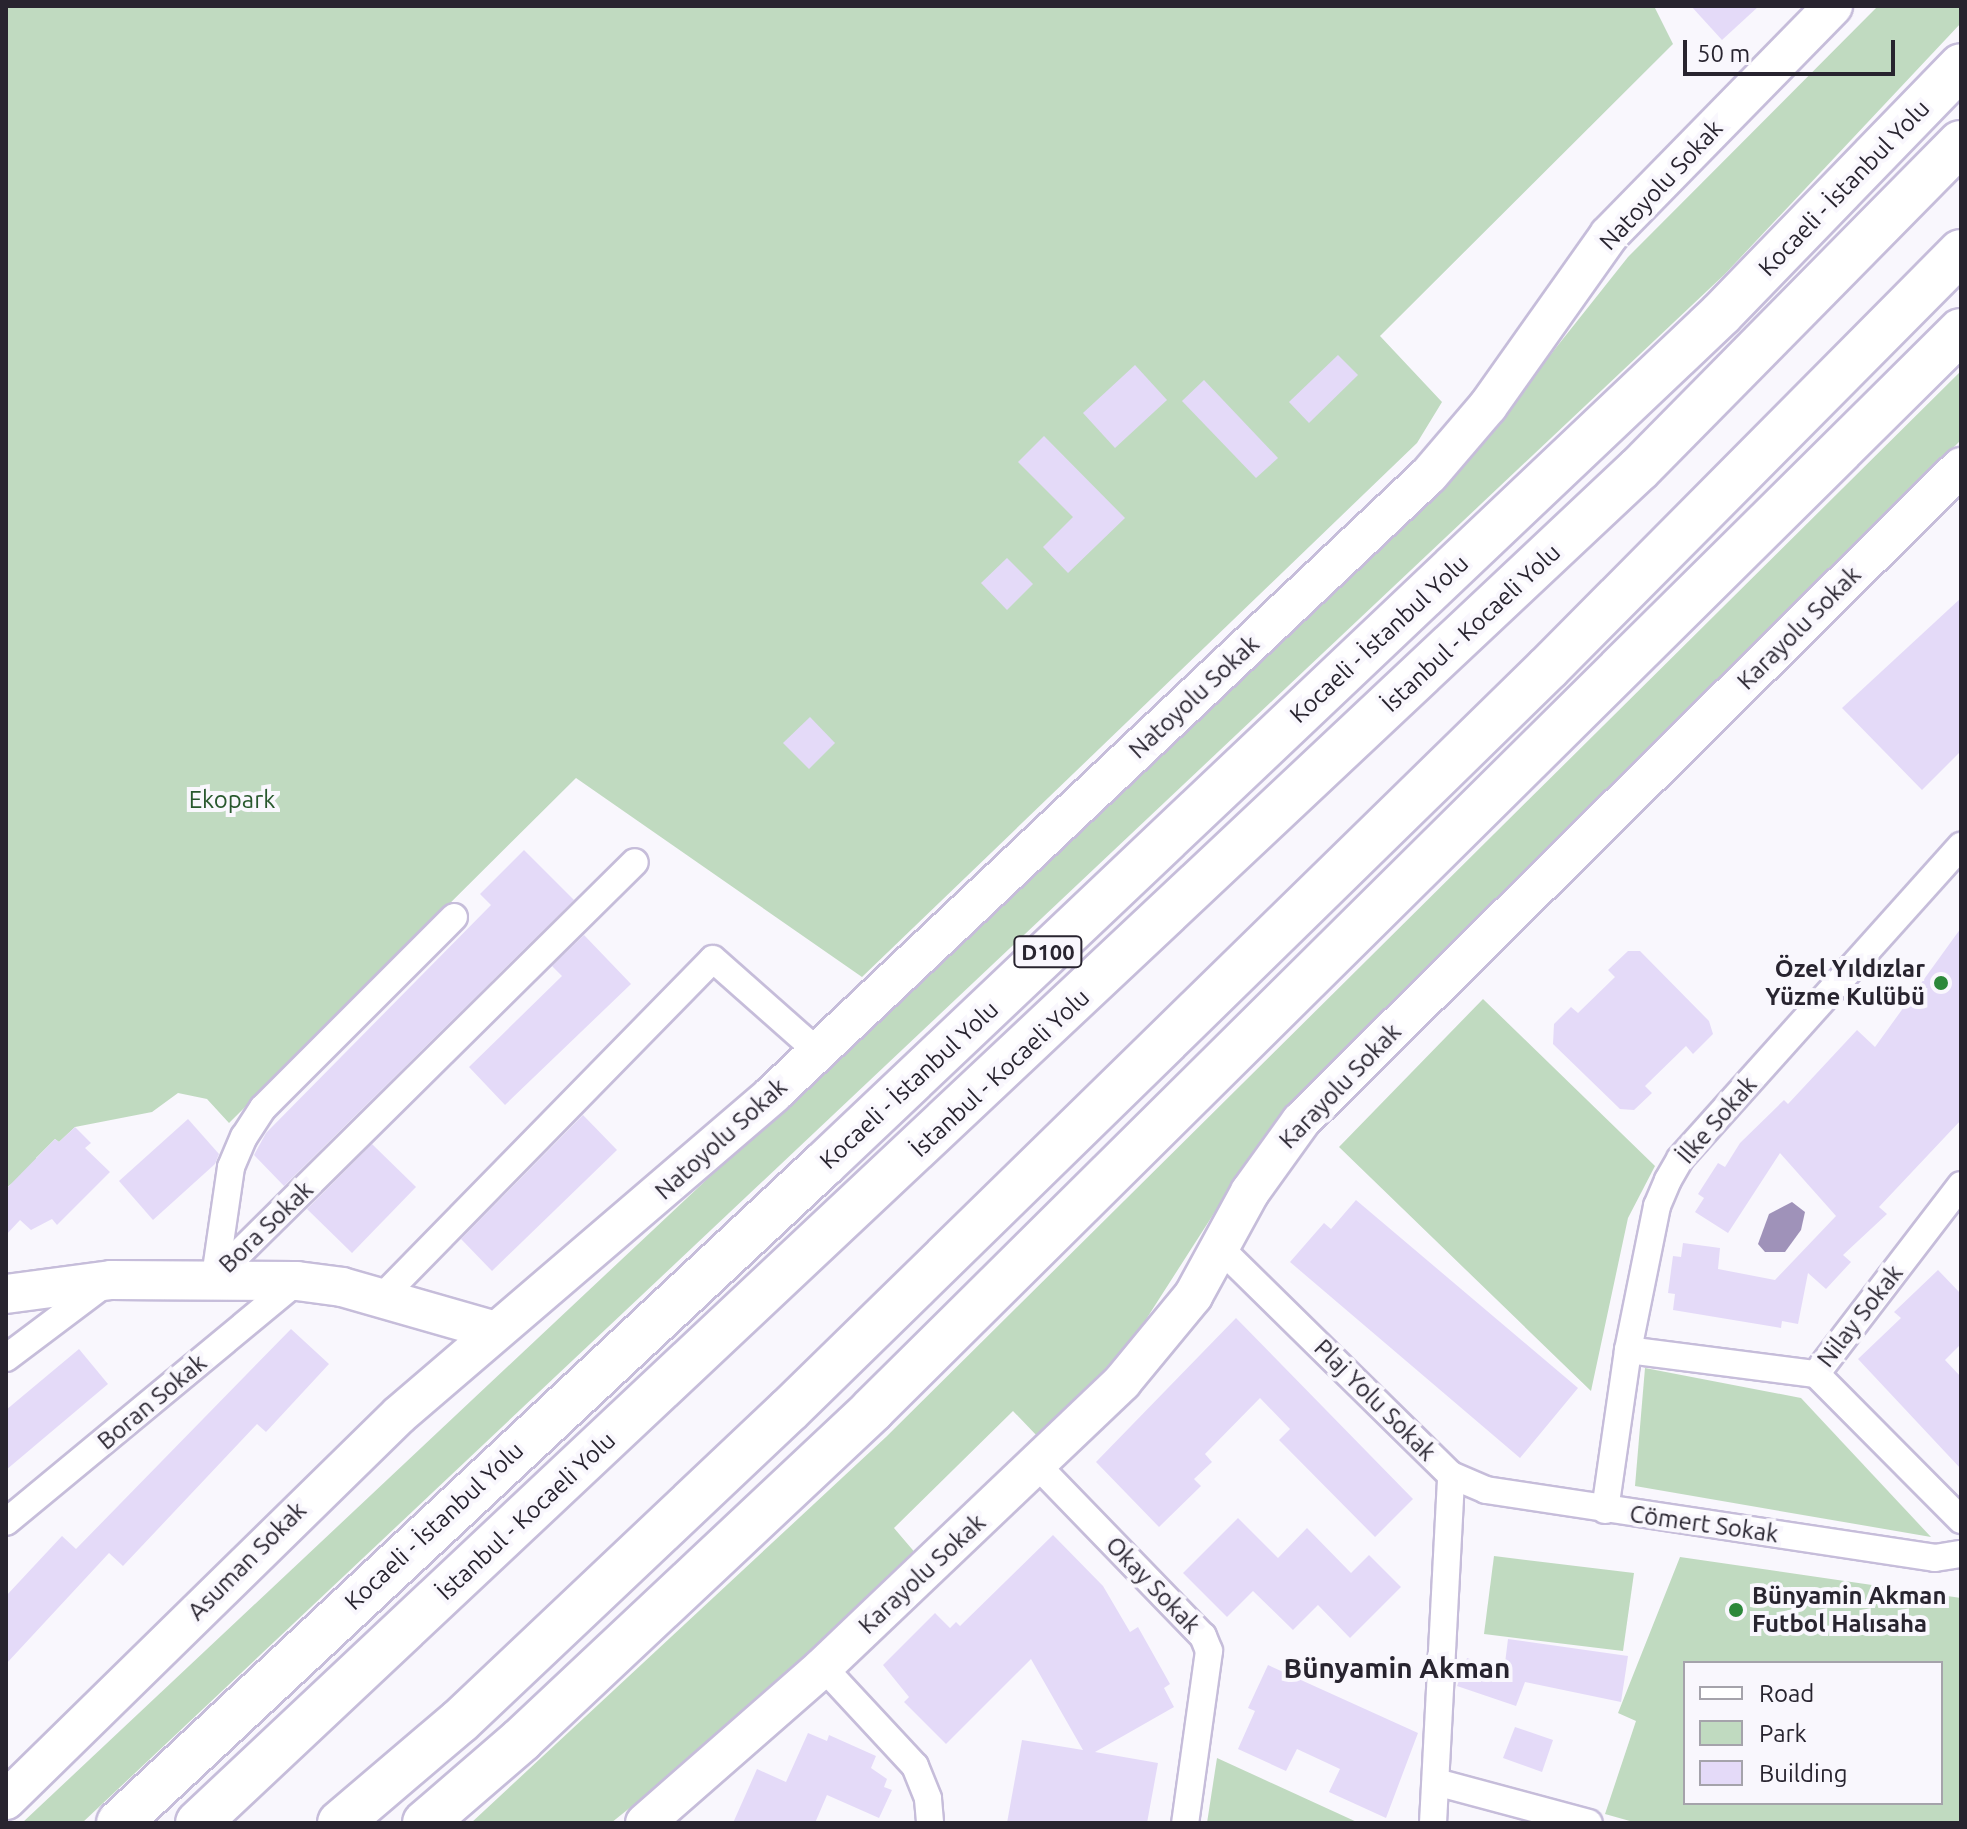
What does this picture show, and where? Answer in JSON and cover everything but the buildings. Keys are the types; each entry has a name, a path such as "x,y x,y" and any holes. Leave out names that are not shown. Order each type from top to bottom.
{"highway":[{"name":"Kocaeli - İstanbul Yolu","path":"119,1823 835,1155 1721,314 1961,66"},
{"name":"İstanbul - Kocaeli Yolu","path":"198,1823 1639,469 1961,143"},
{"path":"340,1823 460,1721 801,1399 1548,668 1961,252"},
{"path":"425,1823 521,1740 872,1410 1961,331"}],"main road":[{"name":"Natoyolu Sokak","path":"495,1331 818,1052 1429,475 1488,406 1609,235 1833,6"},
{"name":"Karayolu Sokak","path":"645,1823 823,1667 1038,1466 1174,1323 1221,1249 1268,1164 1301,1121 1961,467"},
{"path":"6,1294 111,1280 215,1277 297,1281 381,1298 495,1331"},
{"name":"Asuman Sokak","path":"6,1800 300,1508 495,1331"}],"street":[{"name":"İlke Sokak","path":"1605,1510 1628,1350 1657,1206 1680,1159 1961,846"},
{"name":"Bora Sokak","path":"215,1277 635,862"},
{"name":"Bora Sokak","path":"215,1277 231,1167 244,1137 263,1108 454,917"},
{"path":"381,1298 713,959 818,1052"},
{"name":"Nilay Sokak","path":"1628,1350 1816,1374 1961,1185"},
{"name":"Plaj Yolu Sokak","path":"1221,1249 1451,1475 1433,1823"},
{"path":"6,1358 111,1280"},
{"name":"Boran Sokak","path":"6,1522 297,1281"},
{"path":"1816,1374 1961,1520"},
{"name":"Okay Sokak","path":"1038,1466 1203,1636 1209,1651 1185,1823"},
{"name":"Cömert Sokak","path":"1451,1475 1486,1490 1605,1510 1935,1558 1961,1554"},
{"path":"823,1667 915,1766 928,1799 930,1823"},
{"path":"1436,1782 1589,1823"}],"green space":[{"name":"Ekopark","path":"6,6 1654,6 1673,44 1380,336 1442,402 1417,443 862,977 576,778 229,1123 207,1099 178,1093 152,1112 75,1127 59,1142 55,1139 36,1158 39,1163 6,1188"},
{"path":"1878,6 1961,6 1961,23 1725,274 82,1823 22,1823 1451,480 1628,257"},
{"path":"1961,371 1961,440 1288,1109 1261,1140 1136,1335 1056,1422 1039,1438 1013,1411 894,1528 917,1555 729,1728 611,1823 471,1823 886,1437"},
{"path":"1483,999 1655,1166 1628,1218 1591,1391 1339,1147"},
{"path":"1645,1368 1801,1398 1931,1537 1635,1486"},
{"path":"1494,1556 1634,1573 1623,1651 1484,1634"},
{"path":"1680,1557 1961,1598 1961,1823 1637,1823 1605,1814 1636,1721 1618,1713"},
{"path":"1217,1758 1359,1823 1207,1823"}],"shaded area":[{"path":"1792,1202 1805,1212 1801,1230 1785,1252 1765,1252 1758,1244 1769,1214"}],"place":[{"name":"Özel Yıldızlar Yüzme Kulübü","path":"1941,983"},
{"name":"Bünyamin Akman Futbol Halısaha","path":"1736,1610"}],"district":[{"name":"Bünyamin Akman","path":"1397,1668"}]}
